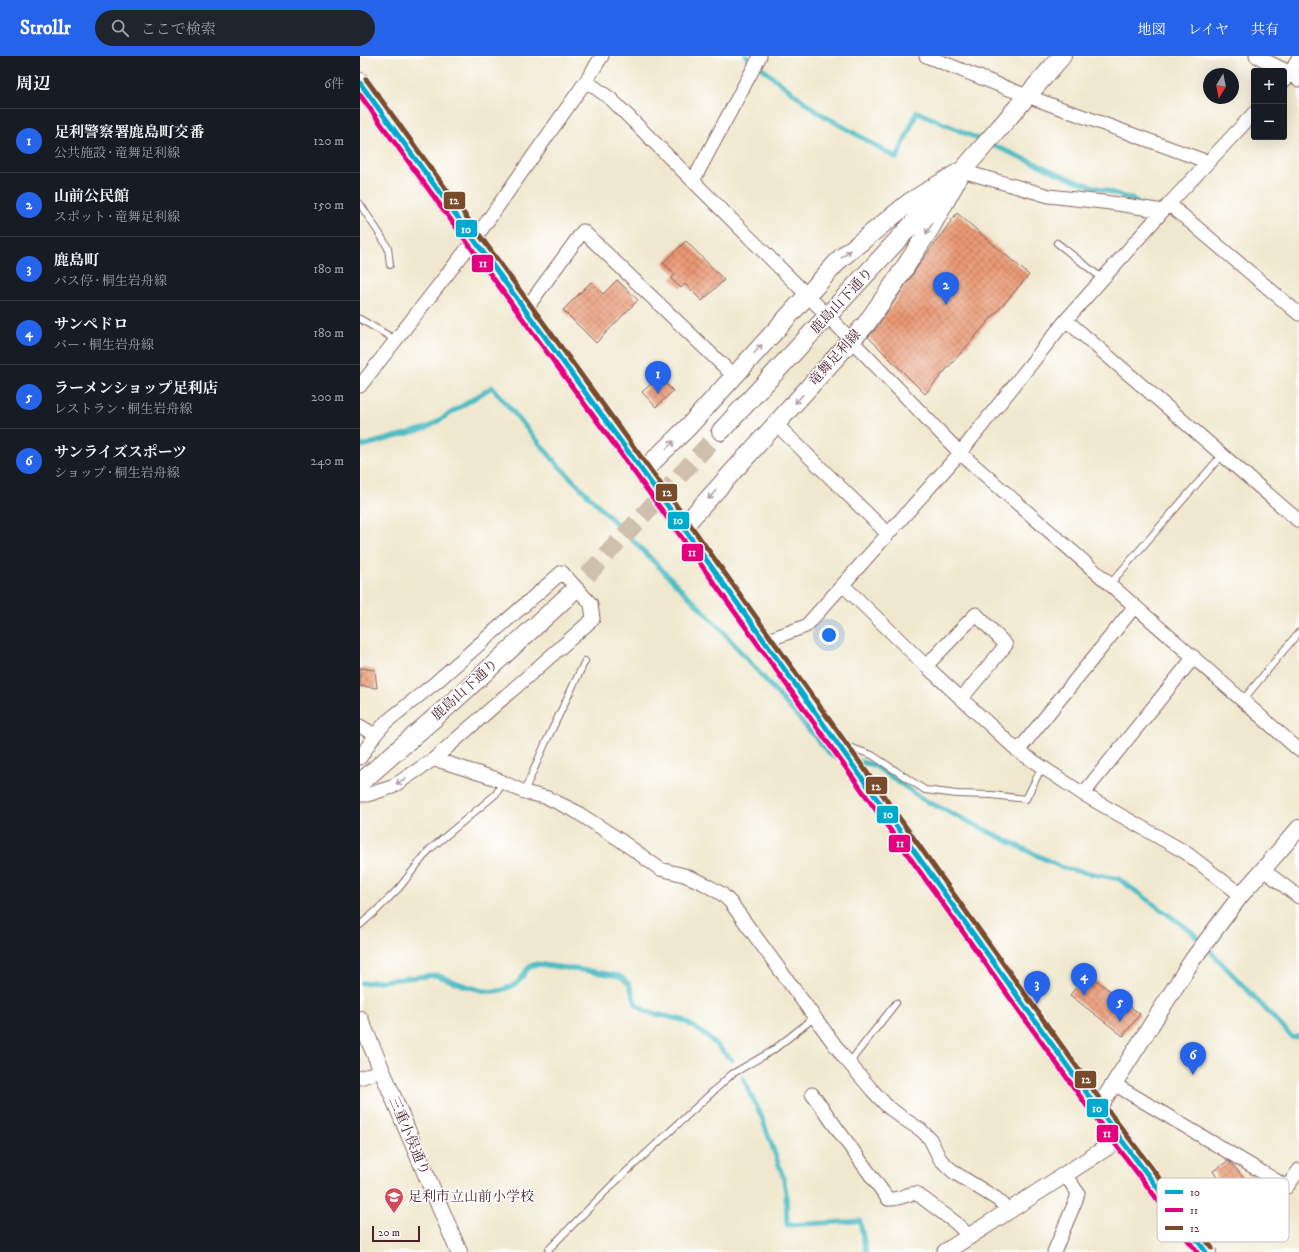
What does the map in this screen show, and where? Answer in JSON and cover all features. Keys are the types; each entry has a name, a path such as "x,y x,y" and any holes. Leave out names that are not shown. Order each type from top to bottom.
{"main road":[{"name":"竜舞足利線","path":"683,527 866,324 931,227 962,171 1062,56"},
{"path":"360,83 683,527 1098,1109 1157,1187"},
{"name":"竜舞足利線","path":"642,472 689,426 841,258 910,202 962,171"},
{"name":"鹿島山下通り","path":"721,431 962,171"},
{"name":"鹿島山下通り","path":"360,783 449,705 569,595"},
{"path":"1198,1242 1206,1252"}],"street":[{"path":"360,386 474,240 602,56"},
{"path":"693,181 760,56"},
{"path":"926,56 1027,96 1208,162"},
{"path":"1256,56 1291,78 1299,56"},
{"path":"586,81 611,99 828,316 960,453 1299,750"},
{"path":"765,641 806,626 960,453 1066,320 1166,207 1251,116"},
{"path":"962,171 1049,196 1166,207 1299,314"},
{"path":"525,310 583,231 734,376"},
{"path":"1066,320 1299,521"},
{"path":"776,424 888,534"},
{"path":"360,758 375,735 386,722 435,683 562,572 591,604 593,618 434,759 392,787 367,795 360,795"},
{"path":"843,585 926,666 1018,751 1082,794 1185,852 1241,895"},
{"path":"1018,751 1136,606"},
{"path":"926,666 976,614 1006,645 962,699"},
{"path":"1082,794 1194,657"},
{"path":"360,726 375,735"},
{"path":"434,759 503,782 524,792 548,798 575,811 620,840 660,869 684,875 703,883 722,894 872,1090 887,1106 921,1130 930,1139 940,1159 947,1166 997,1198 1009,1210"},
{"path":"1098,1109 1193,959 1262,869 1299,828"},
{"path":"1262,869 1299,897"},
{"name":"三重小俣通り","path":"360,1019 459,1252"},
{"path":"360,1078 381,1071"},
{"path":"1114,1084 1272,1178"},
{"path":"812,1094 888,1199 894,1200 908,1193 916,1193 956,1223 969,1236"},
{"path":"945,1252 1120,1138"},
{"path":"1289,1184 1299,1170"},
{"path":"1054,1252 1078,1193 1065,1175"}],"lane":[{"path":"360,204 388,248 390,265"},
{"path":"1057,243 1103,279"},
{"path":"360,319 396,340"},
{"path":"1110,584 1222,455"},
{"path":"1243,700 1299,632"},
{"path":"524,792 545,744 585,661"},
{"path":"837,743 872,755 925,790 958,794 992,795 1026,799 1042,767"},
{"path":"360,924 376,911 399,888 429,850 496,794 503,782"},
{"path":"850,1063 896,1003"},
{"path":"548,1252 549,1249 611,1186 732,1074 772,1051 815,1017"}],"building":[{"path":"957,213 1029,275 925,394 868,337 875,330 921,262"},
{"path":"686,241 724,280 702,301 685,284 681,288 671,279 675,274 663,263"},
{"path":"617,280 638,300 596,343 563,310 591,282 603,294"},
{"path":"659,377 673,391 656,407 642,392"},
{"path":"360,668 375,670 377,688 360,686"},
{"path":"1087,973 1140,1014 1123,1036 1070,995"},
{"path":"1228,1161 1244,1178 1217,1178 1213,1171"}],"waterway":[{"path":"746,56 816,111 897,158 917,112 983,141"},
{"path":"990,144 1071,179 1137,201"},
{"path":"360,445 362,446 427,428 492,387 556,463 719,627 832,756 839,757"},
{"path":"857,761 874,765 924,800 1063,868 1119,879 1191,931 1293,1038 1299,1036"},
{"path":"362,983 436,975 476,989 497,991 517,983 530,967 537,964 620,976 629,984 636,1004 647,1012 683,1020 707,1036 732,1060"},
{"path":"743,1078 762,1118 783,1176 786,1193 787,1225 860,1221 866,1252"}],"tunnel":[{"path":"569,595 721,431"}],"transit line":[{"name":"12","path":"366,79 689,523 1104,1105 1159,1178"},
{"name":"10","path":"360,83 683,527 1098,1109 1157,1187"},
{"name":"11","path":"360,95 677,531 1092,1113 1157,1199"},
{"name":"11","path":"1189,1242 1197,1252"},
{"name":"10","path":"1198,1242 1206,1252"},
{"name":"12","path":"1207,1242 1212,1248"}],"place":[{"name":"山前公民館","path":"946,305"},
{"name":"足利警察署鹿島町交番","path":"658,394"},
{"name":"サンペドロ","path":"1084,996"},
{"name":"鹿島町","path":"1037,1004"},
{"name":"ラーメンショップ足利店","path":"1120,1022"},
{"name":"サンライズスポーツ","path":"1193,1075"},
{"name":"足利市立山前小学校","path":"394,1214"}]}
